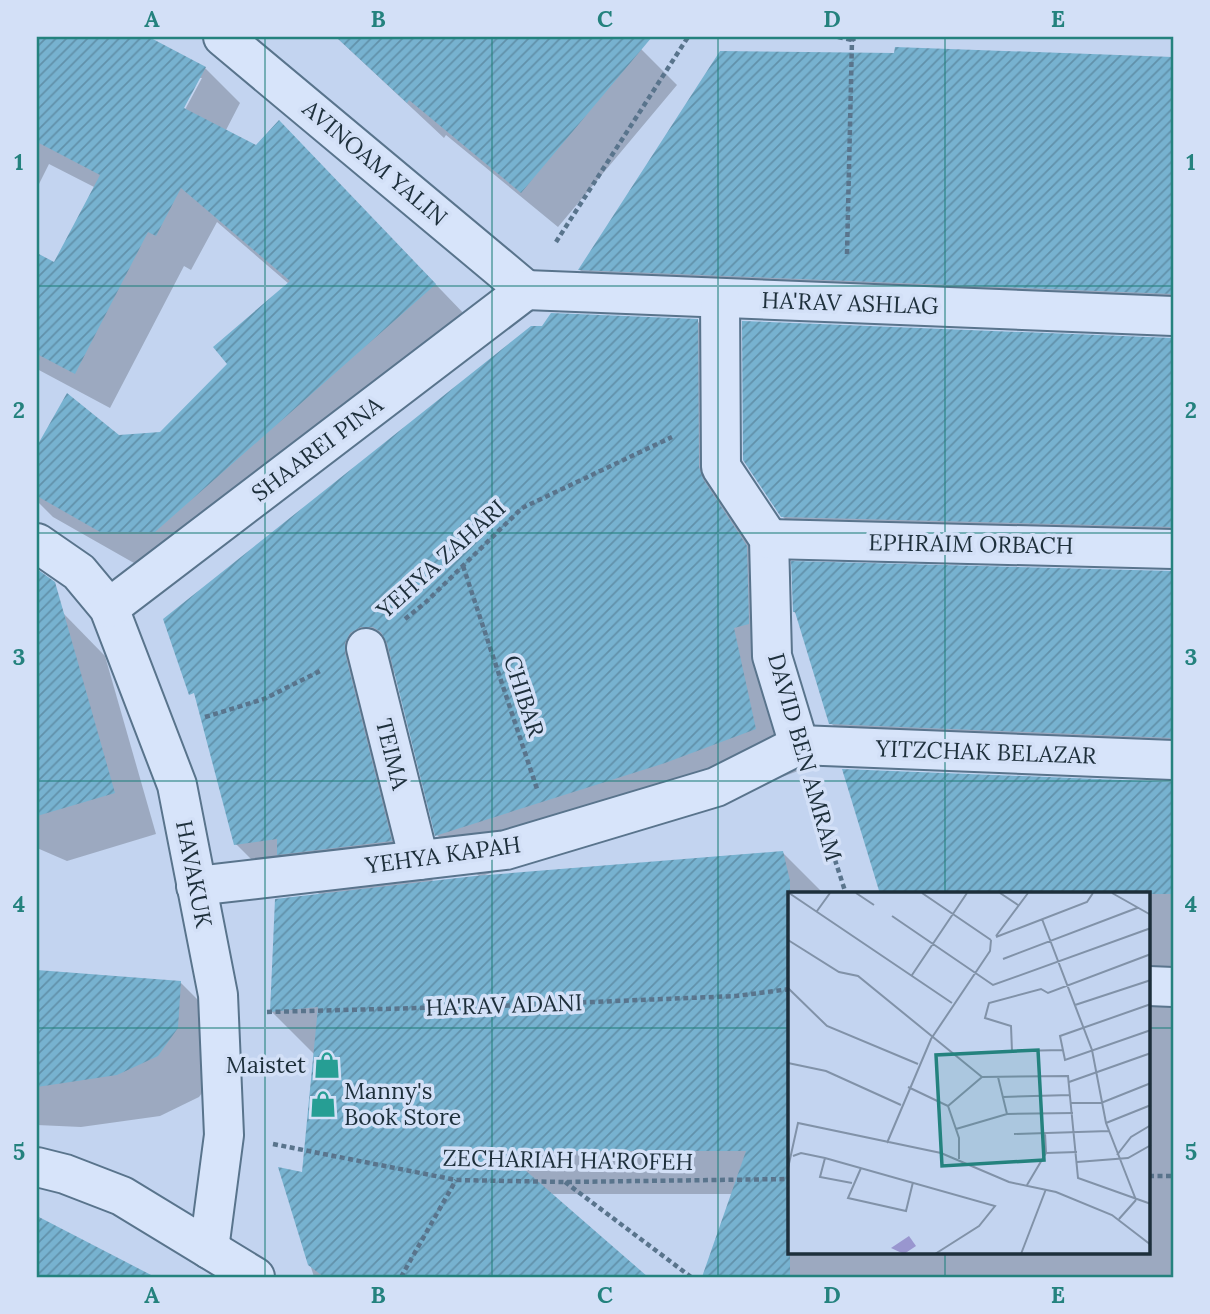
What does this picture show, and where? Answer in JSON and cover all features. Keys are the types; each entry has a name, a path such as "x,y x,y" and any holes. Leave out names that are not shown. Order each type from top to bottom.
{"street":[{"name":"AVINOAM YALIN","path":"238,42 526,290"},
{"name":"HA'RAV ASHLAG","path":"526,290 1173,316"},
{"name":"SHAAREI PINA","path":"109,608 526,290"},
{"path":"720,298 721,467 769,538"},
{"name":"EPHRAIM ORBACH","path":"769,538 1173,549"},
{"name":"DAVID BEN AMRAM","path":"769,538 772,656 799,745"},
{"name":"HAVAKUK","path":"37,543 79,572 109,608 177,785 218,995 224,1135 209,1250"},
{"name":"TEIMA","path":"366,648 419,860"},
{"name":"YITZCHAK BELAZAR","path":"799,745 1173,760"},
{"name":"YEHYA KAPAH","path":"197,886 506,850 716,787 799,745"},
{"path":"1150,986 1173,987"},
{"path":"37,1167 65,1174 122,1196 255,1277"}],"path":[{"path":"526,290 688,37"},
{"path":"838,37 854,38 846,303"},
{"name":"YEHYA ZAHARI","path":"156,733 264,699 366,648 425,603 522,509 720,414"},
{"name":"CHIBAR","path":"463,566 553,836"},
{"name":"DAVID BEN AMRAM","path":"799,745 845,892"},
{"name":"HA'RAV ADANI","path":"218,1013 496,1006 736,996 788,989"},
{"name":"ZECHARIAH HA'ROFEH","path":"224,1135 456,1180 788,1179"},
{"path":"1150,1176 1173,1176"},
{"path":"401,1277 456,1180"},
{"path":"565,1181 691,1277"}],"building":[{"path":"37,37 149,37 206,67 184,108 256,145 279,120 436,284 155,532 100,532 37,496 37,446 67,393 119,435 160,432 227,364 213,347 290,281 181,188 156,236 148,232 75,374 37,354 37,253 54,262 100,175 37,142"},
{"path":"336,37 652,37 521,193 409,100 407,103"},
{"path":"895,47 1173,57 1173,294 578,270 720,51 894,53"},
{"path":"551,313 698,319 699,467 703,479 747,546 749,624 734,628 756,729 665,763 435,836 387,643 381,632 373,627 361,627 350,633 345,643 345,653 392,841 277,855 277,839 234,845 194,693 189,695 163,619 531,326 542,326"},
{"path":"742,321 1173,338 1173,527 781,517 743,460"},
{"path":"791,561 1173,571 1173,738 829,724 793,612"},
{"path":"37,569 55,582 115,793 37,816"},
{"path":"842,769 1173,782 1173,894 879,892"},
{"path":"783,851 790,881 790,1277 702,1277 746,1151 503,1151 648,1277 324,1277 308,1265 278,1167 302,1172 318,1007 270,1012 275,899 475,876"},
{"path":"37,970 181,981 178,1028 158,1056 117,1075 37,1087"},
{"path":"37,1216 155,1277 37,1277"}],"place":[{"name":"Maistet","path":"327,1065"},
{"name":"Manny's Book Store","path":"323,1104"}]}
